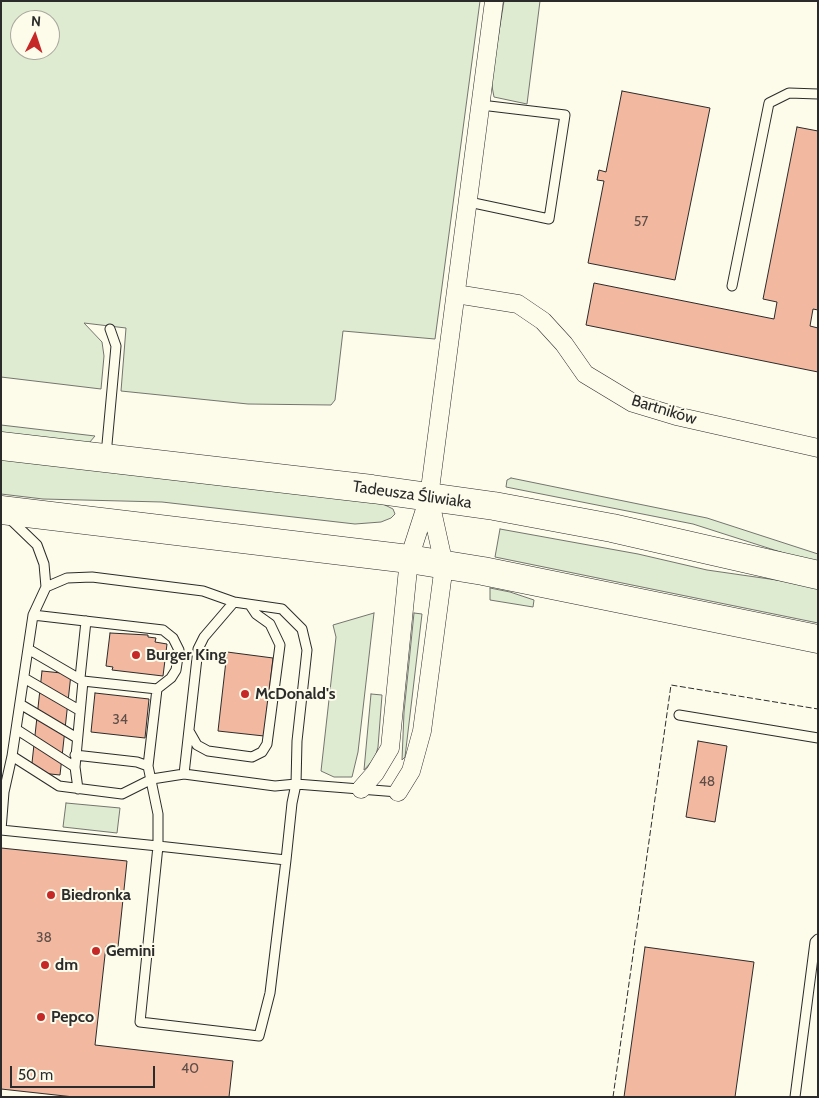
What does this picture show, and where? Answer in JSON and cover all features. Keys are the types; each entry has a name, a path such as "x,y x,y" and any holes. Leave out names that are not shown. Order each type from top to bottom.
{"main road":[{"name":"Tadeusza Śliwiaka","path":"1,446 429,497 612,528 818,575"},
{"path":"1,510 409,559 818,639"}],"street":[{"path":"361,789 375,773 390,748 409,559 429,497 494,1"},
{"name":"Bartników","path":"456,294 518,304 543,321 564,344 585,374 633,403 676,416 818,448"},
{"path":"398,792 412,771 422,731 444,565 429,497"}],"lane":[{"path":"732,286 769,103 789,93 818,94"},
{"path":"468,202 550,219 565,115 481,105"},
{"path":"106,458 116,346 110,329"},
{"path":"1,510 37,545 44,564 46,587 33,615 12,756 4,792 1,830 286,860"},
{"path":"46,587 67,578 92,577 203,591 234,602 282,610 302,629 307,650 297,741 296,784 292,802 270,993 259,1036 140,1022 158,846 158,814 148,766 157,689"},
{"path":"184,774 198,649 204,637 234,602"},
{"path":"189,731 197,745 208,751 252,757 262,752 267,744 280,645 270,624 256,614 250,605"},
{"path":"28,649 81,680 157,689 171,678 176,670 178,650 173,638 163,630 33,615"},
{"path":"78,789 75,755 86,621"},
{"path":"24,678 79,710"},
{"path":"20,704 77,738"},
{"path":"679,715 818,738"},
{"path":"16,729 75,767"},
{"path":"75,755 137,762 148,766"},
{"path":"12,756 58,786 122,794 152,779 184,774 275,786 296,784 398,792"},
{"path":"795,1097 815,942 818,939"}],"green space":[{"path":"1,1 480,1 435,339 343,331 335,400 331,405 248,404 121,391 126,328 84,323 102,342 104,356 101,389 1,377"},
{"path":"504,1 540,1 527,104 494,97 491,81"},
{"path":"1,425 95,436 89,443 1,435"},
{"path":"1,456 381,503 393,509 395,514 381,522 355,524 162,502 43,499 1,494"},
{"path":"511,478 707,518 818,554 818,564 693,524 506,487 507,480"},
{"path":"500,529 638,554 707,570 818,586 818,623 495,557"},
{"path":"490,588 534,600 533,607 490,600"},
{"path":"374,613 358,752 352,777 334,777 321,771 336,637 333,625"},
{"path":"414,613 422,614 405,757 402,760 404,712"},
{"path":"371,694 382,695 378,747 375,758 364,770"},
{"path":"66,803 120,808 117,833 63,827"}],"building":[{"path":"622,91 710,108 675,280 588,263 604,181 597,180 599,170 606,172"},
{"path":"797,127 818,131 818,310 813,309 810,326 818,328 818,372 586,325 594,283 774,319 777,302 763,299"},
{"name":"Burger King","path":"110,633 148,635 148,637 156,638 155,642 167,644 163,676 112,670 113,667 106,666"},
{"name":"McDonald's","path":"227,652 273,658 264,736 218,731"},
{"path":"42,671 71,674 60,775 31,772"},
{"path":"95,693 149,699 145,738 91,732"},
{"path":"698,741 727,746 715,822 686,817"},
{"path":"1,848 127,861 118,947 106,946 95,1045 233,1061 229,1097 74,1097 1,1089"},
{"path":"645,947 754,962 735,1097 624,1097"}],"fence":[{"path":"613,1097 671,685 818,709"}],"place":[{"name":"Burger King","path":"136,655"},
{"name":"McDonald's","path":"245,694"},
{"name":"Biedronka","path":"51,895"},
{"name":"Gemini","path":"96,951"},
{"name":"dm","path":"45,965"},
{"name":"Pepco","path":"41,1017"}]}
